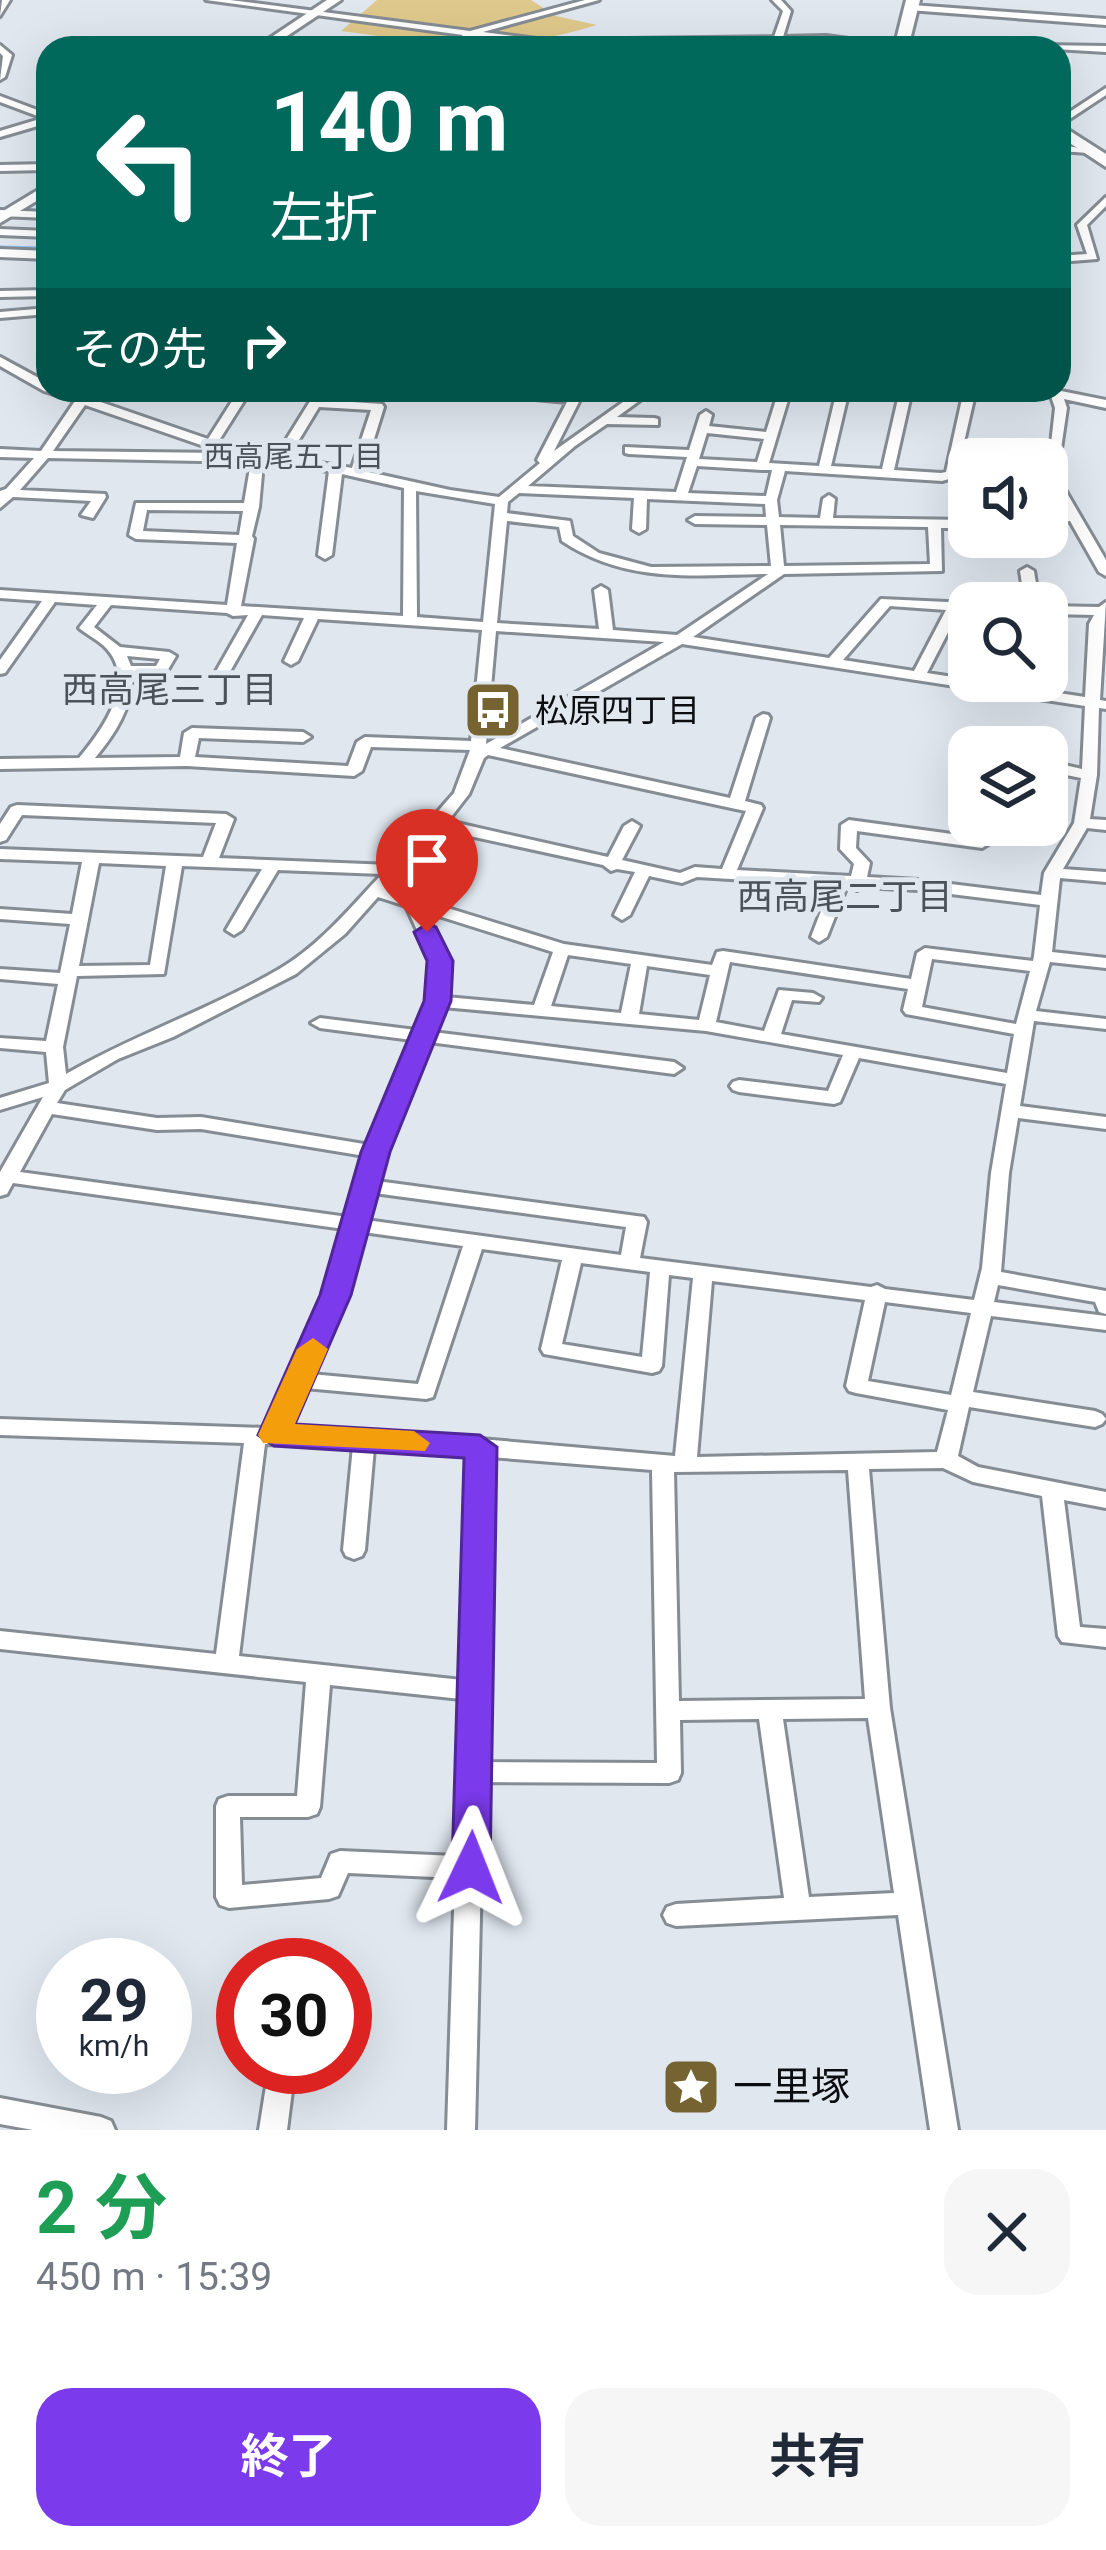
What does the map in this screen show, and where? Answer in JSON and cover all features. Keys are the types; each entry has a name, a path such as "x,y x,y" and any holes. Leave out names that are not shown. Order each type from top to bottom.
{"main road":[{"path":"903,36 912,4"},
{"path":"1071,136 1106,162"}],"street":[{"path":"0,13 6,0"},
{"path":"210,0 500,36"},
{"path":"280,36 334,0"},
{"path":"468,36 595,0"},
{"path":"776,0 787,11 779,36"},
{"path":"1027,16 1034,0"},
{"path":"912,4 1106,22"},
{"path":"0,48 8,55 0,77"},
{"path":"1071,49 1106,50"},
{"path":"1071,117 1106,91"},
{"path":"0,99 36,113"},
{"path":"0,134 36,122"},
{"path":"1071,149 1089,150"},
{"path":"0,165 36,167"},
{"path":"3,215 36,195"},
{"path":"1071,258 1093,256 1082,225 1106,200"},
{"path":"3,215 36,213"},
{"path":"0,232 36,234"},
{"path":"0,253 36,254"},
{"path":"0,294 36,293"},
{"path":"0,315 36,312"},
{"path":"0,362 36,381"},
{"path":"1071,395 1106,404"},
{"path":"3,497 44,455 80,402"},
{"path":"107,402 257,461"},
{"path":"212,442 237,402"},
{"path":"538,468 573,402"},
{"path":"0,1104 58,1087 112,1055 290,970 376,891 439,824 461,794 481,750 505,502 538,468 631,402"},
{"path":"762,466 781,402"},
{"path":"824,470 840,402"},
{"path":"887,474 903,402"},
{"path":"629,450 778,468 952,474 967,402"},
{"path":"1058,402 1051,476 1106,572"},
{"path":"279,462 313,403 378,407 358,471"},
{"path":"605,420 654,422"},
{"path":"681,496 703,422 769,436"},
{"path":"0,453 279,462 358,471 438,495 505,502 641,494 771,500"},
{"path":"233,612 257,461"},
{"path":"325,555 336,468"},
{"path":"778,468 771,500 778,570"},
{"path":"410,484 410,623"},
{"path":"639,529 641,494"},
{"path":"3,497 100,496 88,515"},
{"path":"826,523 829,499"},
{"path":"505,502 566,524 567,538 594,556 651,571 937,568 934,524"},
{"path":"247,538 136,535 140,506 253,507"},
{"path":"1068,517 1072,517"},
{"path":"694,520 774,525 948,524"},
{"path":"481,750 680,639 778,570"},
{"path":"1027,571 1029,582"},
{"path":"601,590 606,632"},
{"path":"0,594 256,614 606,632 948,680"},
{"path":"0,670 50,599"},
{"path":"833,662 886,602 948,606"},
{"path":"106,604 86,628 117,651 169,656 161,670 124,670"},
{"path":"946,1460 989,1277 1011,1111 1025,1023 1042,962 1052,873 1082,823 1089,775 1103,609 1068,610"},
{"path":"221,675 256,614"},
{"path":"291,661 312,617"},
{"path":"918,677 948,629"},
{"path":"0,640 19,643"},
{"path":"84,762 113,729 125,703 124,670 117,651"},
{"path":"1068,698 1098,704"},
{"path":"736,803 763,718"},
{"path":"187,761 192,733 303,737"},
{"path":"0,764 187,761 354,772 365,742 481,750 755,808 727,874"},
{"path":"1068,770 1089,775"},
{"path":"0,837 17,810 226,819 209,865"},
{"path":"1082,823 1106,825"},
{"path":"439,824 611,866 682,878 694,872 848,885 925,886 1047,901"},
{"path":"819,937 862,862 848,849 849,825 948,839"},
{"path":"611,866 632,826"},
{"path":"0,854 396,870"},
{"path":"91,860 54,1048 58,1087 3,1183 357,1224 703,1274 1106,1323"},
{"path":"0,974 158,970 174,863"},
{"path":"234,930 272,867"},
{"path":"622,915 643,872"},
{"path":"1052,873 1106,877"},
{"path":"919,908 925,886"},
{"path":"376,891 562,949 719,971"},
{"path":"227,1662 265,1434 300,1380 335,1295 376,1152 437,1001 440,961 413,903"},
{"path":"0,914 79,920"},
{"path":"541,1011 562,949"},
{"path":"1106,963 925,953 912,1010 1025,1023 1106,1024"},
{"path":"706,1027 723,956 918,985"},
{"path":"629,1019 640,960"},
{"path":"771,1038 785,994 813,998"},
{"path":"437,1001 706,1027 1017,1080"},
{"path":"320,1023 422,1040 674,1067"},
{"path":"0,1043 54,1048"},
{"path":"740,1086 834,1098 853,1052"},
{"path":"49,1108 157,1124 201,1124 376,1152"},
{"path":"1011,1111 1106,1123"},
{"path":"366,1186 637,1222 629,1263"},
{"path":"300,1380 426,1392 474,1242"},
{"path":"572,1256 550,1348 652,1366 660,1268"},
{"path":"474,1772 669,1773 674,1464 703,1274"},
{"path":"989,1277 1104,1297 1106,1307"},
{"path":"877,1292 856,1386 1096,1419"},
{"path":"0,1427 364,1439 674,1464 946,1460 973,1474 1106,1500"},
{"path":"354,1550 364,1439"},
{"path":"461,2130 480,1447"},
{"path":"858,1461 878,1708 944,2130"},
{"path":"1052,1490 1070,1636 1106,1638"},
{"path":"0,1640 472,1690"},
{"path":"319,1673 308,1807 228,1806 229,1897 329,1888 340,1862 471,1868"},
{"path":"668,1711 878,1708"},
{"path":"770,1710 798,1909"},
{"path":"676,1916 909,1903"},
{"path":"273,2130 278,2094"},
{"path":"0,2111 101,2130"}],"shaded area":[{"path":"377,0 531,0 556,16 597,25 551,36 382,36 341,31"}],"waterway":[{"path":"0,247 36,248"}],"slow traffic":[{"path":"313,1349 274,1435 414,1443"}],"place":[{"name":"松原四丁目","path":"493,710"},
{"name":"一里塚","path":"691,2087"}],"district":[{"name":"西高尾五丁目","path":"294,456"},
{"name":"西高尾三丁目","path":"170,690"},
{"name":"西高尾二丁目","path":"845,897"}],"route":[{"path":"427,932 440,961 437,1001 376,1152 335,1295 274,1435 480,1447 471,1868"}]}
